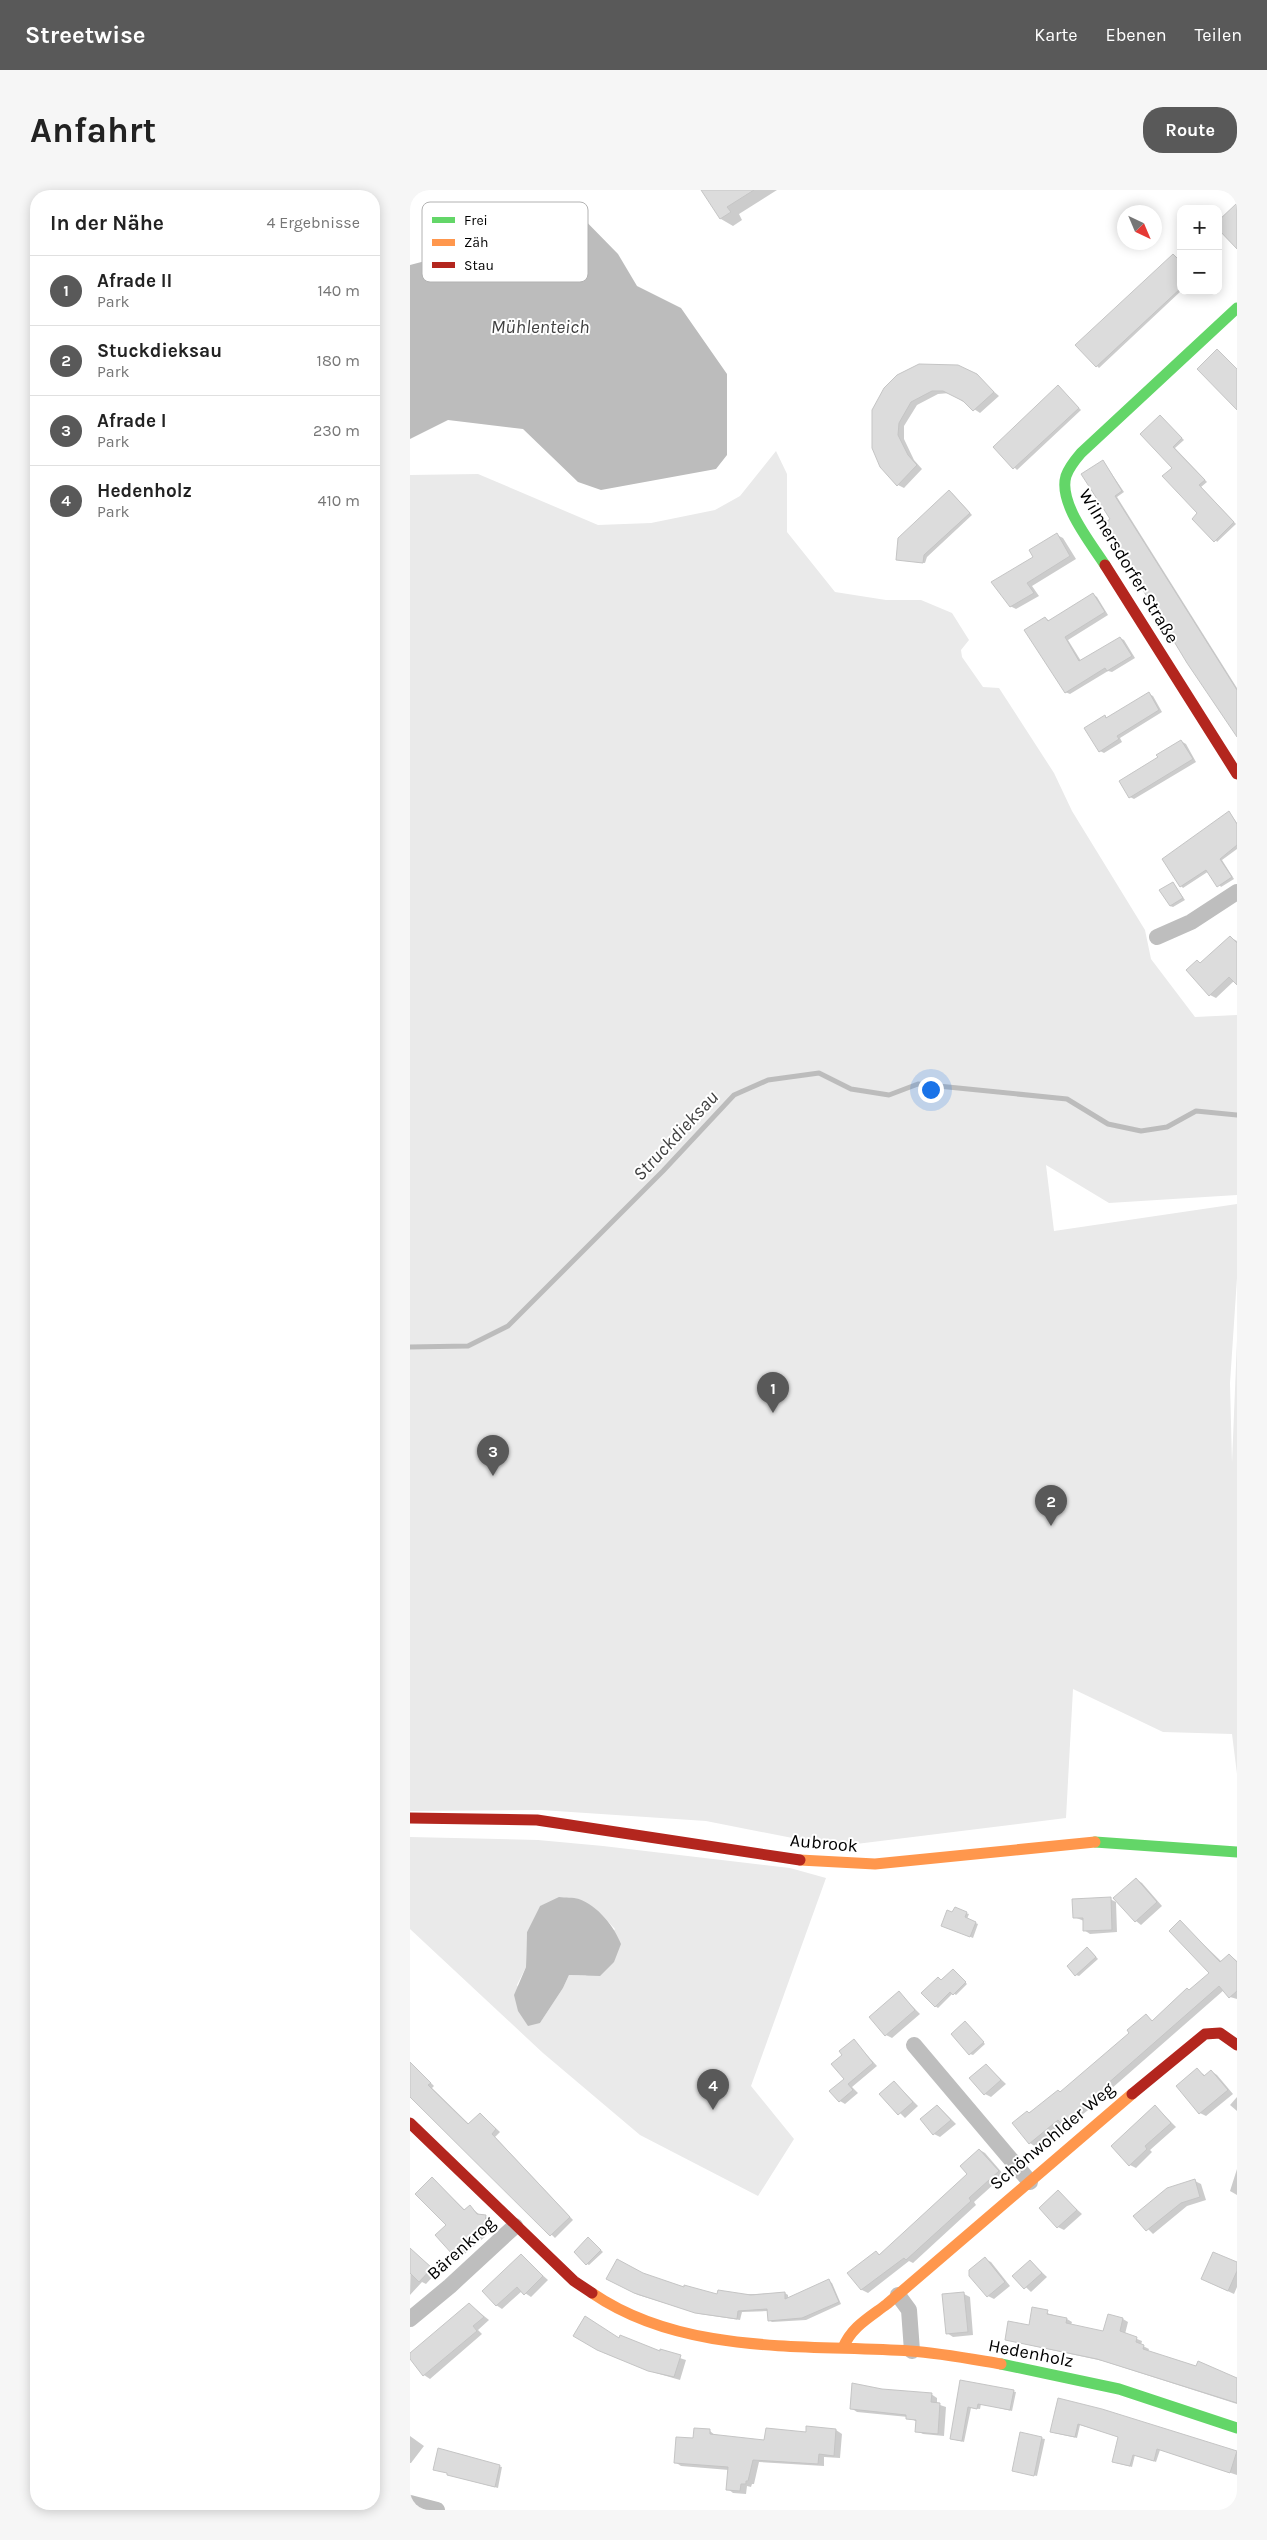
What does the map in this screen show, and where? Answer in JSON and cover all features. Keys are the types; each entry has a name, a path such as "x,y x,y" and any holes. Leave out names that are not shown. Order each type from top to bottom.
{"street":[{"name":"Wilmersdorfer Straße","path":"1237,308 1081,453 1068,468 1064,488 1073,514 1237,774"},
{"path":"1157,937 1191,922 1237,892"},
{"name":"Aubrook","path":"410,1818 489,1818 579,1825 789,1859 846,1864 875,1864 935,1859 1101,1841 1237,1852"},
{"name":"Schönwohlder Weg","path":"843,2348 851,2332 898,2295 1199,2037 1206,2033 1224,2033 1237,2045"},
{"path":"914,2045 1030,2182"},
{"name":"Hedenholz","path":"410,2123 574,2281 606,2304 639,2318 693,2335 728,2341 784,2346 912,2351 1025,2368 1119,2389 1237,2428"},
{"name":"Bärenkrog","path":"410,2319 450,2286 515,2226"},
{"path":"898,2295 909,2310 912,2351"},
{"path":"410,2503 437,2510"}],"shaded area":[{"path":"776,451 787,474 787,532 835,592 886,600 921,600 952,613 969,640 961,650 962,657 983,687 999,688 1054,773 1072,811 1145,930 1151,959 1195,1017 1237,1015 1237,1195 1109,1203 1046,1165 1054,1231 1237,1204 1237,1278 1230,1383 1232,1463 1237,1340 1237,1774 1232,1734 1163,1732 1073,1689 1066,1818 848,1845 823,1844 706,1821 541,1810 410,1811 410,475 478,474 598,525 651,523 715,510 740,496"},
{"path":"410,1837 538,1840 603,1846 790,1868 826,1878 751,2086 794,2139 758,2196 640,2135 543,2053 410,1929","holes":["579,1899 601,1914 615,1929 586,1976 569,1975 563,1988 540,2023 517,1985 526,1967 527,1932 540,1906"]}],"water":[{"name":"Mühlenteich","path":"588,223 618,254 637,286 681,308 727,374 727,455 716,469 601,490 578,482 523,429 448,420 410,439 410,265 422,262 422,282 588,282"},
{"path":"559,1897 579,1899 593,1906 610,1924 621,1944 614,1962 600,1976 569,1975 563,1988 540,2023 528,2026 518,2011 514,1995 526,1967 527,1932 540,1906"}],"building":[{"path":"701,190 754,190 727,207 731,212 720,219"},
{"path":"1237,203 1237,249 1222,233 1222,217"},
{"path":"1173,254 1177,258 1177,292 1096,367 1075,345"},
{"path":"1217,349 1237,369 1237,410 1197,369"},
{"path":"919,364 958,365 977,374 994,392 973,411 963,401 943,391 932,391 911,402 899,423 898,435 908,455 917,465 897,486 880,467 872,448 872,410 884,388 897,375"},
{"path":"1058,385 1079,408 1013,469 993,447"},
{"path":"1160,415 1182,438 1173,447 1205,480 1199,485 1234,522 1214,542 1192,519 1197,513 1162,476 1172,468 1140,434"},
{"path":"1103,460 1122,491 1115,496 1237,690 1237,737 1187,663 1103,524 1110,519 1081,474"},
{"path":"949,490 970,513 924,555 923,563 896,560 898,538"},
{"path":"1057,533 1070,556 1027,583 1034,593 1010,607 991,582 1033,557 1029,550"},
{"path":"1093,593 1105,612 1065,637 1079,661 1120,637 1132,656 1107,671 1105,668 1065,693 1024,630 1045,617 1048,621"},
{"path":"1149,692 1159,710 1117,736 1119,739 1099,752 1084,728 1105,715 1106,718"},
{"path":"1181,740 1193,759 1129,798 1119,781"},
{"path":"1229,811 1237,824 1237,845 1220,859 1232,877 1217,887 1206,870 1180,887 1162,859"},
{"path":"1173,882 1183,898 1170,906 1159,890"},
{"path":"1230,936 1237,943 1237,985 1229,977 1209,996 1186,970 1197,960 1200,963"},
{"path":"1136,1878 1157,1902 1135,1922 1113,1898"},
{"path":"1111,1897 1112,1930 1083,1931 1083,1918 1073,1918 1072,1899"},
{"path":"955,1907 967,1912 965,1917 976,1922 970,1937 941,1926 947,1910 952,1912"},
{"path":"1180,1920 1220,1962 1229,1954 1237,1962 1237,1991 1229,1998 1219,1986 1106,2085 1107,2087 1089,2103 1062,2124 1058,2120 1029,2144 1012,2123 1027,2111 1029,2113 1058,2090 1060,2092 1129,2033 1127,2030 1146,2014 1152,2021 1187,1988 1189,1990 1209,1973 1169,1931"},
{"path":"1087,1947 1096,1957 1075,1976 1067,1966"},
{"path":"953,1969 966,1982 953,1995 950,1992 935,2007 921,1993 938,1977 941,1980"},
{"path":"899,1991 915,2010 885,2036 869,2017"},
{"path":"965,2021 984,2042 969,2055 951,2034"},
{"path":"854,2039 873,2063 848,2084 853,2090 839,2102 829,2091 844,2079 831,2064 842,2055 839,2051"},
{"path":"410,2062 431,2083 428,2085 468,2124 480,2113 496,2129 492,2134 570,2217 550,2236 410,2097"},
{"path":"986,2064 1001,2080 984,2095 969,2078"},
{"path":"1197,2068 1204,2076 1211,2070 1228,2090 1199,2114 1176,2086"},
{"path":"894,2081 913,2102 898,2115 879,2094"},
{"path":"937,2105 951,2120 933,2135 920,2119"},
{"path":"1155,2105 1171,2123 1145,2146 1147,2149 1129,2166 1111,2146"},
{"path":"979,2149 999,2171 969,2198 971,2201 906,2260 904,2258 861,2290 847,2273 876,2251 879,2255 967,2174 960,2166"},
{"path":"432,2177 464,2210 470,2205 477,2214 486,2215 485,2222 488,2226 453,2255 435,2235 446,2225 415,2194"},
{"path":"1195,2179 1200,2197 1181,2203 1146,2231 1133,2216 1167,2188"},
{"path":"1058,2190 1077,2210 1057,2228 1039,2208"},
{"path":"588,2237 601,2250 586,2265 574,2252"},
{"path":"410,2248 432,2268 419,2282 410,2273"},
{"path":"1213,2252 1237,2262 1237,2271 1228,2291 1201,2279"},
{"path":"521,2254 543,2276 524,2295 517,2287 496,2306 482,2291"},
{"path":"985,2257 1005,2282 987,2297 969,2276 969,2270"},
{"path":"617,2259 643,2273 684,2287 684,2285 717,2294 718,2290 751,2295 785,2292 785,2299 829,2279 839,2302 802,2318 768,2321 767,2309 738,2311 737,2319 695,2313 634,2293 606,2279"},
{"path":"1030,2260 1042,2273 1024,2289 1012,2276"},
{"path":"964,2292 968,2332 946,2334 942,2294"},
{"path":"469,2303 484,2317 473,2326 477,2331 423,2376 410,2359 410,2353"},
{"path":"1032,2307 1048,2310 1047,2314 1067,2318 1066,2323 1103,2331 1108,2314 1123,2318 1120,2331 1137,2337 1136,2342 1144,2345 1143,2349 1196,2366 1198,2361 1237,2378 1237,2403 1097,2359 1005,2340 1008,2321 1029,2325"},
{"path":"585,2316 619,2338 620,2335 660,2351 660,2349 681,2355 674,2377 648,2371 597,2350 573,2336"},
{"path":"960,2380 1014,2390 1010,2410 978,2404 977,2409 968,2407 962,2441 950,2439"},
{"path":"852,2383 882,2389 932,2393 931,2402 940,2403 938,2434 915,2432 916,2420 906,2419 906,2415 850,2409"},
{"path":"1058,2398 1102,2409 1237,2451 1230,2473 1157,2449 1154,2461 1133,2455 1130,2466 1112,2462 1118,2437 1078,2424 1075,2437 1050,2432"},
{"path":"806,2426 836,2429 834,2456 819,2454 818,2464 753,2460 748,2481 746,2481 746,2484 741,2484 740,2491 726,2490 728,2467 674,2463 676,2437 693,2438 694,2428 710,2429 710,2434 764,2440 766,2428 806,2432"},
{"path":"1020,2432 1042,2437 1034,2476 1012,2471"},
{"path":"438,2448 500,2465 495,2487 433,2470"}],"waterway":[{"name":"Struckdieksau","path":"410,1347 468,1346 508,1326 663,1171 734,1095 768,1080 819,1073 851,1089 889,1095 918,1084 1067,1099 1108,1124 1141,1131 1167,1127 1196,1111 1237,1115"}],"traffic: fast":[{"path":"1105,565 1084,534 1071,510 1065,487 1066,476 1069,470 1081,453 1237,308"},
{"path":"1095,1842 1237,1852"},
{"path":"1001,2364 1119,2389 1237,2428"}],"traffic: slow":[{"path":"800,1860 875,1864 1095,1842"},
{"path":"843,2348 856,2328 887,2304 1132,2094"},
{"path":"592,2293 628,2313 666,2328 705,2337 787,2346 921,2352 1001,2364"}],"traffic: jam":[{"path":"1105,565 1237,774"},
{"path":"410,1818 537,1820 800,1860"},
{"path":"1132,2094 1205,2034 1220,2033 1237,2045"},
{"path":"410,2123 574,2281 592,2293"}],"place":[{"name":"Afrade II","path":"773,1413"},
{"name":"Afrade I","path":"493,1476"},
{"name":"Stuckdieksau","path":"1051,1526"},
{"name":"Hedenholz","path":"713,2110"}]}
